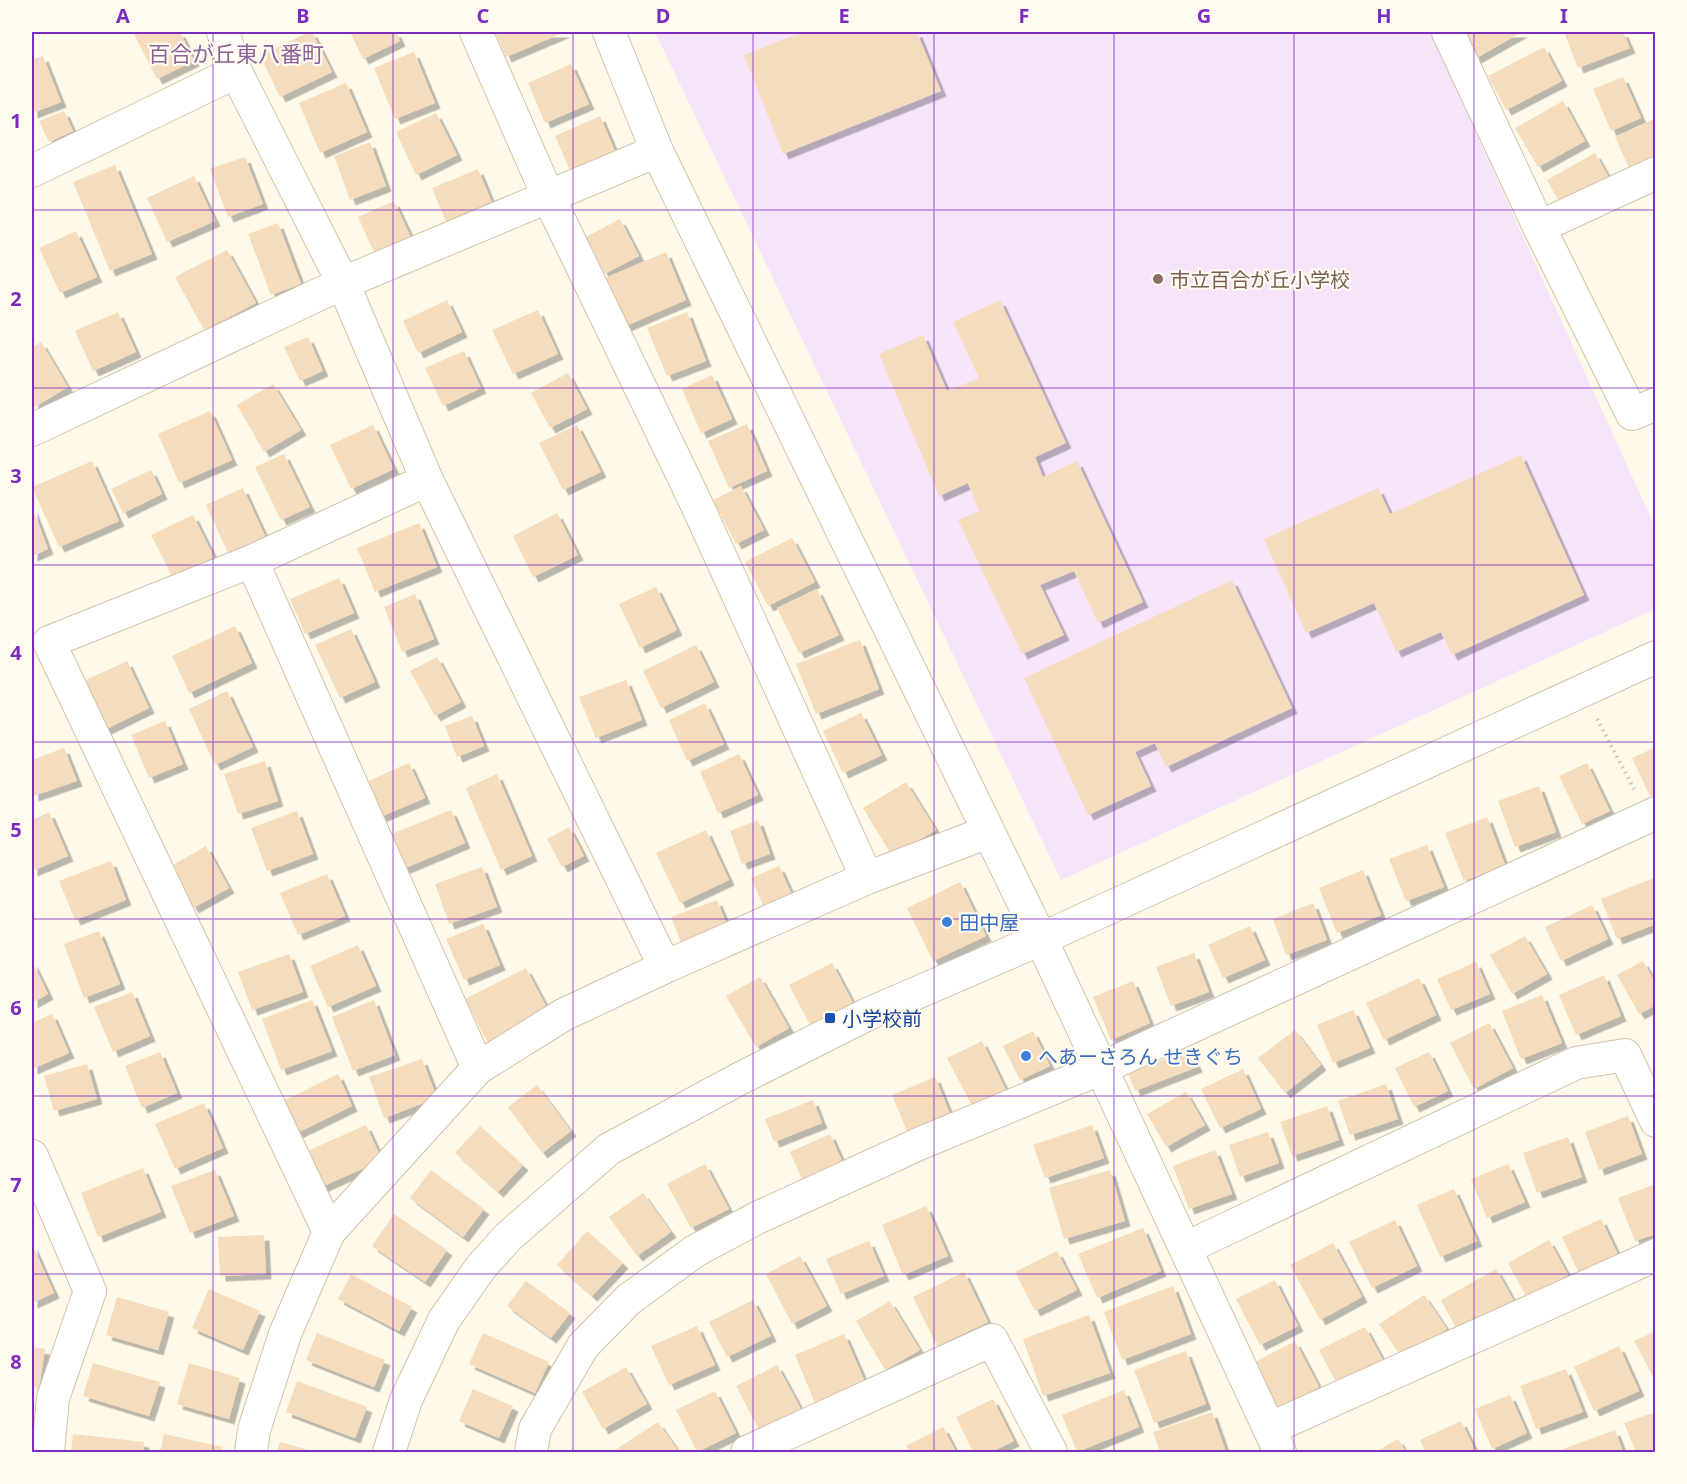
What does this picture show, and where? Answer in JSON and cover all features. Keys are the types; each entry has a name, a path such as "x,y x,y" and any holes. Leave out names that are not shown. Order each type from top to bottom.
{"street":[{"path":"222,32 236,72 343,283 427,480 665,967"},
{"path":"476,32 549,196 696,502 867,878"},
{"path":"609,32 657,151 1041,939 1275,1441 1656,1255"},
{"path":"1448,32 1539,227 1632,414 1656,404"},
{"path":"32,171 236,72"},
{"path":"32,430 343,283 657,151"},
{"path":"1539,227 1656,173"},
{"path":"329,1232 49,642 252,561 427,480"},
{"path":"252,561 478,1068"},
{"path":"389,1452 406,1400 444,1320 481,1267 508,1237 609,1149 741,1078 868,1014 1041,939 1656,657"},
{"path":"531,1452 536,1429 583,1346 628,1300 695,1251 757,1218 921,1143 1102,1068 1652,815"},
{"path":"251,1452 254,1430 285,1335 329,1232 478,1068 563,1015 665,967 867,878 988,832"},
{"path":"1186,1248 1576,1063 1626,1054 1656,1121"},
{"path":"32,1156 90,1291 42,1397 48,1452"},
{"path":"747,1452 992,1340 1051,1452"}],"path":[{"path":"1582,691 1652,815"}],"shaded area":[{"name":"市立百合が丘小学校","path":"655,32 1430,32 1655,527 1655,609 1061,880"}],"building":[{"path":"133,32 180,32 194,61 157,79"},
{"path":"312,32 332,72 280,97 260,56"},
{"path":"350,32 396,32 400,41 363,59"},
{"path":"495,32 565,32 506,57"},
{"path":"802,32 917,32 941,91 783,154 744,55"},
{"path":"1461,32 1522,32 1476,58"},
{"path":"1564,32 1623,32 1630,48 1578,68"},
{"path":"1544,47 1562,81 1506,110 1488,76"},
{"path":"414,52 435,103 395,119 374,68"},
{"path":"43,56 61,102 32,113 32,60"},
{"path":"571,64 589,104 545,123 528,83"},
{"path":"1623,77 1641,118 1611,131 1593,89"},
{"path":"346,83 367,132 320,153 299,103"},
{"path":"1563,101 1585,141 1538,167 1515,128"},
{"path":"64,111 73,131 49,142 39,121"},
{"path":"436,113 457,155 416,175 396,132"},
{"path":"600,116 617,156 572,175 555,136"},
{"path":"1656,118 1656,160 1631,172 1615,137"},
{"path":"370,142 386,186 350,200 334,156"},
{"path":"1595,153 1612,183 1563,209 1547,180"},
{"path":"245,157 263,204 228,217 210,169"},
{"path":"115,165 152,254 110,271 73,182"},
{"path":"478,169 495,210 449,229 432,188"},
{"path":"194,176 215,221 167,242 147,198"},
{"path":"394,201 414,244 378,261 358,217"},
{"path":"620,219 639,256 604,274 586,237"},
{"path":"278,223 301,284 271,295 248,234"},
{"path":"76,231 97,277 60,293 39,248"},
{"path":"227,250 256,303 204,330 175,277"},
{"path":"666,252 686,300 623,327 603,279"},
{"path":"447,300 462,332 418,353 403,321"},
{"path":"1000,300 1066,443 1035,457 1043,477 1077,461 1143,602 1098,623 1074,571 1040,585 1064,635 1022,654 958,520 979,511 968,483 939,496 879,354 923,335 947,391 979,378 953,322"},
{"path":"538,310 558,354 513,374 492,330"},
{"path":"118,312 136,352 93,371 75,331"},
{"path":"687,312 706,361 667,376 647,328"},
{"path":"308,337 323,371 300,381 284,347"},
{"path":"41,342 68,387 33,408 32,347"},
{"path":"464,351 481,388 443,406 425,368"},
{"path":"568,373 587,409 550,428 531,393"},
{"path":"712,375 732,419 701,433 682,389"},
{"path":"273,384 301,430 264,452 237,405"},
{"path":"210,411 232,460 179,483 158,434"},
{"path":"747,424 767,471 729,488 708,441"},
{"path":"373,425 394,469 351,489 330,445"},
{"path":"577,425 601,472 563,490 539,443"},
{"path":"284,454 310,507 281,520 255,467"},
{"path":"1521,455 1584,595 1452,655 1441,632 1396,652 1374,603 1306,633 1264,539 1378,488 1390,514"},
{"path":"92,461 119,521 59,547 32,487"},
{"path":"151,470 162,494 123,513 111,489"},
{"path":"741,486 764,530 736,544 713,500"},
{"path":"243,488 265,536 228,553 206,505"},
{"path":"32,507 48,549 32,556"},
{"path":"557,513 578,555 533,577 513,536"},
{"path":"193,515 214,557 173,578 151,535"},
{"path":"419,523 437,567 375,592 357,548"},
{"path":"792,538 815,582 768,606 745,562"},
{"path":"339,578 354,613 305,634 290,599"},
{"path":"1232,580 1292,708 1166,767 1155,743 1135,752 1151,786 1088,815 1024,678"},
{"path":"656,587 677,630 640,648 619,604"},
{"path":"817,589 839,635 799,653 777,608"},
{"path":"415,594 434,639 402,652 384,607"},
{"path":"235,626 252,663 189,693 172,656"},
{"path":"351,629 375,682 340,698 315,645"},
{"path":"860,640 879,689 816,714 796,664"},
{"path":"696,645 714,682 661,708 643,671"},
{"path":"437,657 461,702 435,716 410,671"},
{"path":"127,661 149,708 100,732 77,684"},
{"path":"626,680 642,720 596,738 579,697"},
{"path":"227,691 253,747 215,765 189,709"},
{"path":"705,703 724,744 687,761 669,720"},
{"path":"861,713 882,755 843,773 823,731"},
{"path":"472,716 484,746 457,757 445,726"},
{"path":"165,721 183,764 149,778 131,735"},
{"path":"1656,747 1656,793 1650,796 1632,758"},
{"path":"64,748 77,781 33,796 32,760"},
{"path":"739,754 758,795 718,813 700,772"},
{"path":"265,761 278,801 238,814 224,774"},
{"path":"409,763 425,798 380,817 364,783"},
{"path":"1587,763 1610,811 1582,824 1559,776"},
{"path":"497,774 532,856 501,870 466,788"},
{"path":"906,782 936,830 892,856 863,808"},
{"path":"1539,786 1556,832 1515,847 1498,801"},
{"path":"451,810 465,843 403,869 389,835"},
{"path":"297,811 313,854 267,871 251,828"},
{"path":"49,812 68,856 32,871 32,820"},
{"path":"1487,817 1505,865 1464,881 1445,833"},
{"path":"758,820 770,854 742,864 730,831"},
{"path":"569,827 584,856 562,867 547,839"},
{"path":"706,830 729,880 680,903 656,853"},
{"path":"1427,845 1444,887 1406,901 1389,859"},
{"path":"206,846 229,888 193,908 171,866"},
{"path":"111,861 126,900 75,920 59,881"},
{"path":"779,866 795,902 767,914 751,878"},
{"path":"482,867 497,907 449,924 435,884"},
{"path":"1363,870 1381,915 1337,933 1319,888"},
{"path":"327,874 345,916 298,935 280,893"},
{"path":"1656,877 1656,924 1617,939 1601,899"},
{"name":"田中屋","path":"960,882 986,936 933,961 907,908"},
{"path":"717,900 728,928 682,945 671,917"},
{"path":"1313,903 1327,940 1286,955 1273,919"},
{"path":"1592,905 1608,939 1561,961 1545,927"},
{"path":"483,924 500,965 464,980 446,939"},
{"path":"1250,926 1265,960 1223,978 1208,945"},
{"path":"99,931 120,984 84,998 64,944"},
{"path":"1525,936 1547,974 1512,994 1490,955"},
{"path":"358,945 376,986 328,1007 310,966"},
{"path":"1194,953 1209,992 1171,1006 1156,967"},
{"path":"289,954 303,992 252,1010 238,972"},
{"path":"32,961 48,994 32,1003"},
{"path":"1643,961 1656,984 1656,1005 1639,1014 1617,975"},
{"path":"1476,962 1490,994 1451,1010 1437,979"},
{"path":"832,963 853,1003 810,1025 789,985"},
{"path":"526,968 549,1012 488,1043 465,999"},
{"path":"1604,975 1621,1016 1576,1035 1559,995"},
{"path":"760,977 789,1028 756,1047 726,996"},
{"path":"1419,978 1436,1015 1384,1040 1366,1003"},
{"path":"1133,981 1150,1023 1111,1040 1093,997"},
{"path":"132,992 150,1036 113,1052 94,1007"},
{"path":"1542,995 1562,1043 1521,1059 1502,1011"},
{"path":"312,1000 332,1051 281,1070 262,1019"},
{"path":"374,1000 395,1055 353,1071 332,1017"},
{"path":"1353,1010 1370,1048 1333,1063 1317,1025"},
{"path":"52,1014 69,1053 32,1069 32,1023"},
{"path":"1489,1023 1513,1068 1474,1089 1450,1043"},
{"path":"1295,1030 1321,1065 1285,1093 1258,1058"},
{"name":"へあーさろん せきぐち","path":"1033,1031 1050,1066 1020,1080 1003,1046"},
{"path":"982,1041 1006,1090 972,1106 947,1058"},
{"path":"1190,1050 1197,1067 1135,1091 1128,1073"},
{"path":"160,1052 177,1093 142,1108 125,1066"},
{"path":"1429,1052 1448,1091 1414,1107 1395,1068"},
{"path":"422,1059 437,1098 384,1118 369,1077"},
{"path":"87,1064 97,1099 54,1111 44,1076"},
{"path":"1243,1069 1261,1109 1220,1128 1201,1089"},
{"path":"338,1074 352,1106 295,1134 279,1103"},
{"path":"935,1077 952,1119 909,1136 892,1095"},
{"path":"1386,1084 1398,1119 1350,1135 1338,1101"},
{"path":"537,1085 571,1131 542,1153 508,1107"},
{"path":"1186,1092 1205,1125 1166,1147 1147,1114"},
{"path":"813,1100 822,1123 774,1142 765,1119"},
{"path":"204,1103 223,1148 175,1169 155,1124"},
{"path":"1327,1106 1339,1140 1292,1156 1280,1122"},
{"path":"1628,1116 1642,1154 1599,1170 1585,1132"},
{"path":"366,1125 382,1160 319,1188 303,1153"},
{"path":"1092,1125 1104,1158 1045,1178 1033,1145"},
{"path":"480,1126 523,1165 498,1192 455,1153"},
{"path":"1268,1132 1279,1163 1240,1177 1229,1145"},
{"path":"830,1134 846,1170 806,1188 790,1152"},
{"path":"1568,1137 1582,1177 1537,1193 1523,1153"},
{"path":"1215,1150 1232,1194 1189,1209 1173,1166"},
{"path":"705,1164 729,1209 691,1228 667,1184"},
{"path":"1508,1164 1525,1202 1487,1218 1471,1179"},
{"path":"143,1168 161,1212 98,1237 81,1193"},
{"path":"215,1170 234,1216 190,1233 171,1186"},
{"path":"431,1170 484,1209 463,1237 410,1198"},
{"path":"1110,1170 1125,1221 1064,1239 1049,1188"},
{"path":"1656,1184 1656,1234 1635,1241 1618,1198"},
{"path":"1454,1189 1477,1241 1440,1257 1417,1205"},
{"path":"643,1193 671,1232 637,1256 609,1217"},
{"path":"926,1206 948,1256 903,1275 882,1225"},
{"path":"394,1214 447,1250 425,1282 372,1246"},
{"path":"1601,1219 1619,1257 1580,1276 1562,1237"},
{"path":"1395,1220 1417,1266 1372,1288 1349,1242"},
{"path":"1143,1228 1161,1271 1097,1298 1078,1254"},
{"path":"587,1231 623,1263 592,1296 557,1265"},
{"path":"264,1235 266,1274 220,1276 218,1237"},
{"path":"1549,1240 1568,1275 1527,1298 1508,1263"},
{"path":"869,1241 884,1276 841,1294 826,1259"},
{"path":"1333,1243 1362,1297 1320,1320 1290,1265"},
{"path":"32,1244 54,1293 32,1303"},
{"path":"1057,1251 1077,1290 1035,1311 1015,1272"},
{"path":"800,1256 827,1306 792,1324 766,1274"},
{"path":"1496,1269 1515,1303 1459,1334 1441,1300"},
{"path":"964,1272 988,1322 937,1346 913,1297"},
{"path":"351,1274 412,1307 399,1331 338,1299"},
{"path":"1275,1280 1298,1326 1260,1345 1236,1299"},
{"path":"526,1281 570,1313 551,1338 507,1306"},
{"path":"1173,1286 1191,1334 1122,1360 1104,1312"},
{"path":"209,1289 260,1311 243,1350 192,1328"},
{"path":"1424,1295 1447,1329 1402,1358 1379,1324"},
{"path":"117,1297 169,1312 158,1350 106,1335"},
{"path":"753,1300 771,1336 727,1357 709,1322"},
{"path":"890,1301 920,1350 885,1370 856,1321"},
{"path":"1089,1315 1110,1373 1043,1396 1023,1339"},
{"path":"697,1326 715,1365 669,1385 651,1346"},
{"path":"1365,1327 1385,1364 1339,1388 1319,1350"},
{"path":"1656,1331 1656,1382 1634,1341"},
{"path":"317,1333 385,1360 374,1387 306,1360"},
{"path":"483,1333 549,1362 535,1393 469,1364"},
{"path":"844,1334 865,1382 815,1403 795,1355"},
{"path":"1295,1341 1319,1387 1275,1410 1251,1364"},
{"path":"1619,1346 1639,1391 1594,1411 1574,1367"},
{"path":"32,1347 45,1349 39,1388 32,1387"},
{"path":"1186,1351 1206,1404 1154,1423 1134,1370"},
{"path":"93,1363 160,1382 149,1416 83,1396"},
{"path":"189,1363 240,1378 229,1419 177,1404"},
{"path":"777,1365 802,1411 760,1432 736,1386"},
{"path":"626,1367 647,1404 603,1429 582,1392"},
{"path":"1566,1369 1583,1412 1536,1429 1520,1386"},
{"path":"297,1381 367,1407 355,1438 286,1412"},
{"path":"473,1389 513,1406 499,1438 459,1421"},
{"path":"1124,1390 1139,1427 1077,1452 1062,1415"},
{"path":"715,1391 736,1433 697,1452 676,1410"},
{"path":"1510,1395 1527,1433 1492,1449 1475,1409"},
{"path":"993,1399 1014,1441 991,1452 973,1452 956,1417"},
{"path":"1212,1412 1226,1452 1160,1452 1153,1432"},
{"path":"1656,1412 1656,1452 1636,1452 1624,1423"},
{"path":"1461,1421 1476,1452 1426,1452 1420,1440"},
{"path":"658,1422 679,1452 612,1452"},
{"path":"943,1427 956,1452 910,1452 906,1446"},
{"path":"1615,1430 1623,1452 1565,1452 1563,1449"},
{"path":"73,1434 144,1442 143,1452 71,1452"},
{"path":"164,1434 223,1447 222,1452 160,1452"},
{"path":"1398,1439 1406,1452 1375,1452"},
{"path":"280,1442 316,1452 277,1452"}],"place":[{"name":"市立百合が丘小学校","path":"1158,279"},
{"name":"田中屋","path":"947,922"},
{"name":"小学校前","path":"830,1018"},
{"name":"へあーさろん せきぐち","path":"1026,1056"}],"district":[{"name":"百合が丘東八番町","path":"236,53"}]}
